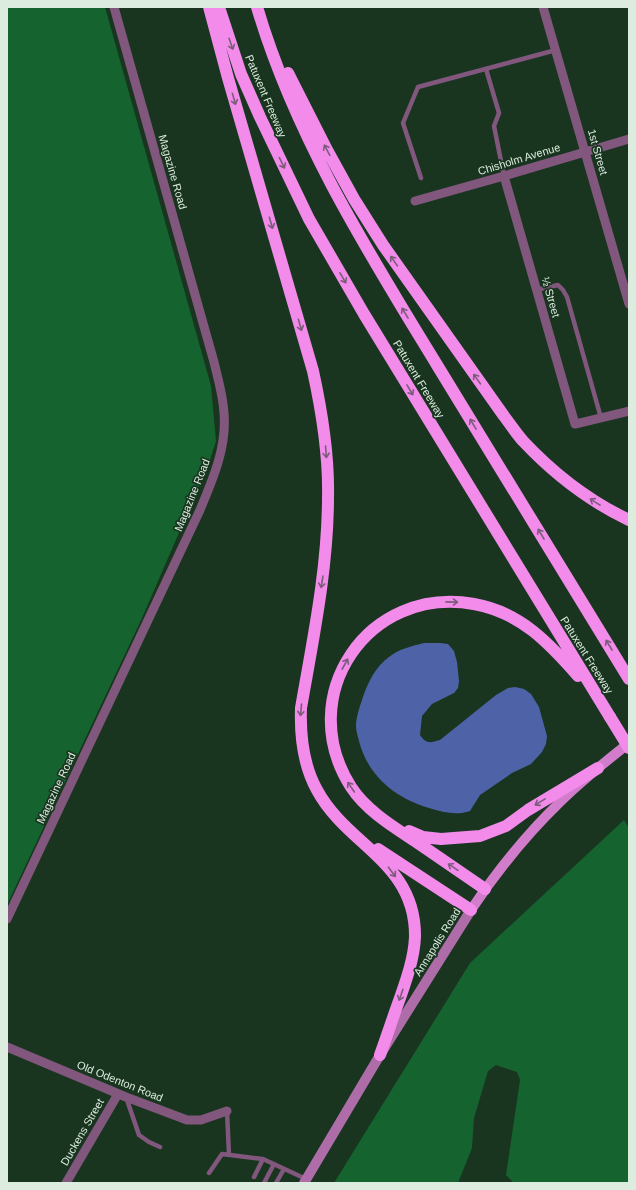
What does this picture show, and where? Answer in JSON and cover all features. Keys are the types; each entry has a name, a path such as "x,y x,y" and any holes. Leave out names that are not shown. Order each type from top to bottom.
{"highway":[{"path":"209,7 228,78 304,340 320,403 325,439 328,497 326,539 323,574 301,708 300,728 302,747 307,767 317,790 329,808 344,826 391,870 402,886 414,917 415,936 413,956 380,1055"},
{"name":"Patuxent Freeway","path":"219,7 239,66 254,103 309,219 364,314 629,748"},
{"name":"Patuxent Freeway","path":"257,7 260,20 292,101 314,151 347,212 399,303 629,679"},
{"path":"260,20 354,199 383,245 504,416 522,440 543,461 568,482 607,509 629,520"},
{"path":"485,889 390,824 365,804 352,788 342,771 336,757 332,741 330,723 331,704 334,687 350,655 362,640 378,625 396,615 416,607 434,603 452,602 474,604 495,610 528,626 556,651 601,703"},
{"path":"390,824 423,837 441,839 480,836 506,826 528,810 598,768"},
{"path":"344,826 471,910"}],"main road":[{"name":"Annapolis Road","path":"305,1181 380,1055 485,889 530,833 560,802 629,743"}],"street":[{"name":"Magazine Road","path":"7,919 200,510 213,480 220,458 223,436 224,414 221,391 214,362 114,7"},
{"name":"1st Street","path":"543,7 629,304"},
{"name":"Chisholm Avenue","path":"415,201 629,139"},
{"name":"½ Street","path":"504,176 575,424 601,418"},
{"path":"601,418 629,411"},
{"name":"Old Odenton Road","path":"7,1047 122,1096 187,1120 201,1120 227,1111"},
{"name":"Duckens Street","path":"66,1183 122,1096"}],"lane":[{"path":"421,178 403,123 418,87 556,50"},
{"path":"486,69 499,112 494,126 504,176"},
{"path":"536,290 558,286 563,290 567,297 601,418"},
{"path":"122,1096 139,1135 160,1147"},
{"path":"227,1111 229,1155"},
{"path":"209,1173 222,1154 263,1159 305,1181"},
{"path":"254,1177 263,1159"},
{"path":"264,1183 274,1164"},
{"path":"276,1183 284,1169"}],"green space":[{"path":"7,7 105,7 211,386 216,441 208,466 142,618 7,905"},
{"path":"624,820 629,828 629,1183 514,1183 506,1175 520,1080 517,1072 496,1065 488,1071 474,1118 472,1148 458,1183 334,1183 470,963"}],"water":[{"path":"424,643 448,644 454,651 459,681 458,688 454,693 432,704 422,716 420,735 424,740 431,742 440,740 496,695 508,688 515,687 524,689 531,694 539,707 547,736 546,744 542,752 531,764 512,773 480,795 470,811 450,813 439,811 417,804 394,792 376,775 369,765 363,754 357,734 356,723 359,708 367,686 376,670 393,654 406,648"}]}
